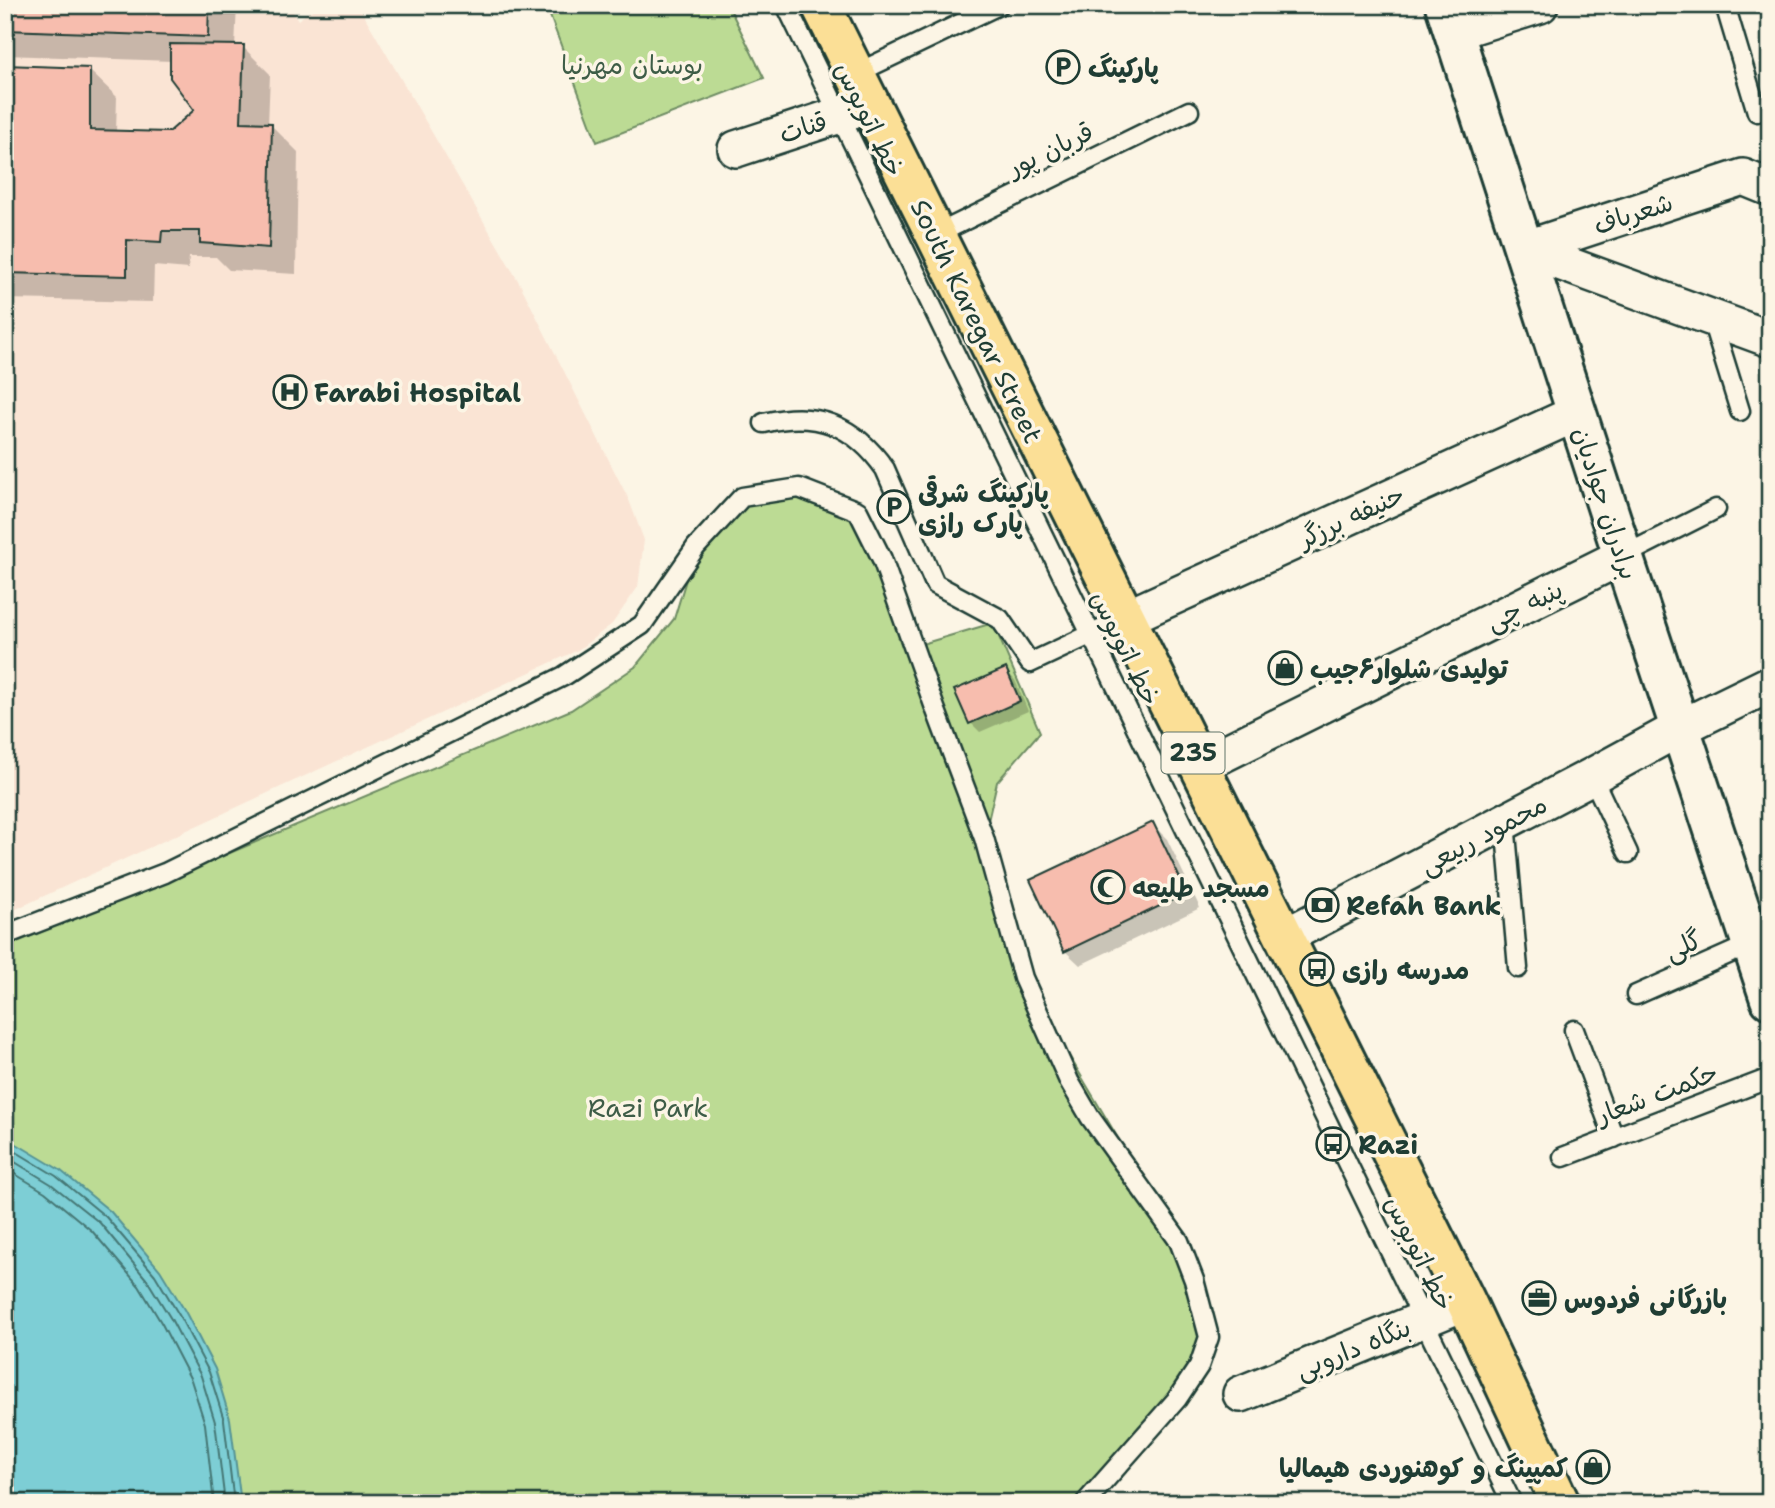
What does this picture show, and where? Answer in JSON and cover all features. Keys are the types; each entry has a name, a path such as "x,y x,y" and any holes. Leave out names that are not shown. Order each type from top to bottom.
{"main road":[{"name":"South Karegar Street","path":"821,5 1466,1302 1560,1503"}],"street":[{"path":"1449,19 1540,5"},
{"name":"برادران جوادیان","path":"1449,19 1680,728 1761,940 1770,999"},
{"name":"قنات","path":"736,149 862,89"},
{"name":"شعرباف","path":"1524,249 1756,183"},
{"path":"1524,249 1770,339"},
{"name":"حنیفه برزگر","path":"1126,618 1577,413"},
{"name":"پنبه چی","path":"1199,766 1623,556"},
{"name":"محمود ربیعی","path":"1284,937 1680,728 1770,684"},
{"name":"بنگاه داروبی","path":"1241,1394 1466,1302"}],"lane":[{"name":"خط اتوبوس","path":"786,5 1512,1503"},
{"path":"862,89 999,5"},
{"path":"1725,5 1757,112"},
{"name":"قربان پور","path":"935,235 1189,111"},
{"path":"1711,317 1740,411"},
{"path":"764,423 784,418 823,421 842,428 859,439 885,468 935,584 1000,619 1030,663 1126,618"},
{"path":"5,935 165,873 564,676 642,625 696,547 743,498 799,488 858,511 882,559 984,838 1023,978 1069,1081 1090,1117 1179,1241 1194,1280 1209,1337 1199,1366 1177,1399 1085,1503"},
{"path":"1623,556 1716,509"},
{"path":"1592,776 1628,853"},
{"path":"1505,822 1518,968"},
{"name":"گلی","path":"1636,995 1761,940"},
{"path":"1574,1030 1614,1138"},
{"name":"حکمت شعار","path":"1563,1157 1770,1078"}],"shaded area":[{"name":"Farabi Hospital","path":"5,5 289,5 298,20 319,5 358,5 520,284 629,500 644,540 638,587 612,624 578,650 5,914"}],"green space":[{"name":"بوستان مهرنیا","path":"546,5 728,5 764,78 597,142"},
{"name":"Razi Park","path":"799,488 858,511 922,644 993,623 1040,732 997,782 984,838 1023,978 1179,1241 1209,1337 1108,1477 1085,1503 5,1503 5,947 571,710 635,667 674,619 696,547 742,497"}],"water":[{"path":"5,1137 60,1170 111,1212 160,1270 215,1369 230,1419 241,1503 5,1503"}],"building":[{"path":"5,5 209,5 208,37 5,30"},
{"path":"170,44 244,45 241,122 272,123 269,248 200,243 200,231 162,231 161,242 127,240 127,276 5,273 5,65 90,68 90,130 169,132 194,110 170,78"},
{"path":"1006,668 1020,701 969,724 954,690"},
{"name":"مسجد طلیعه","path":"1153,822 1187,893 1064,952 1030,880"}],"place":[{"name":"پارکینگ","path":"1063,67"},
{"name":"Farabi Hospital","path":"290,392"},
{"name":"پارکینگ شرقی پارک رازی","path":"894,507"},
{"name":"تولیدی شلوار۶جیب","path":"1285,668"},
{"name":"مسجد طلیعه","path":"1108,887"},
{"name":"Refah Bank","path":"1322,905"},
{"name":"مدرسه رازی","path":"1317,969"},
{"name":"Razi","path":"1333,1144"},
{"name":"بازرگانی فردوس","path":"1539,1298"},
{"name":"کمپینگ و کوهنوردی هیمالیا","path":"1593,1467"}]}
